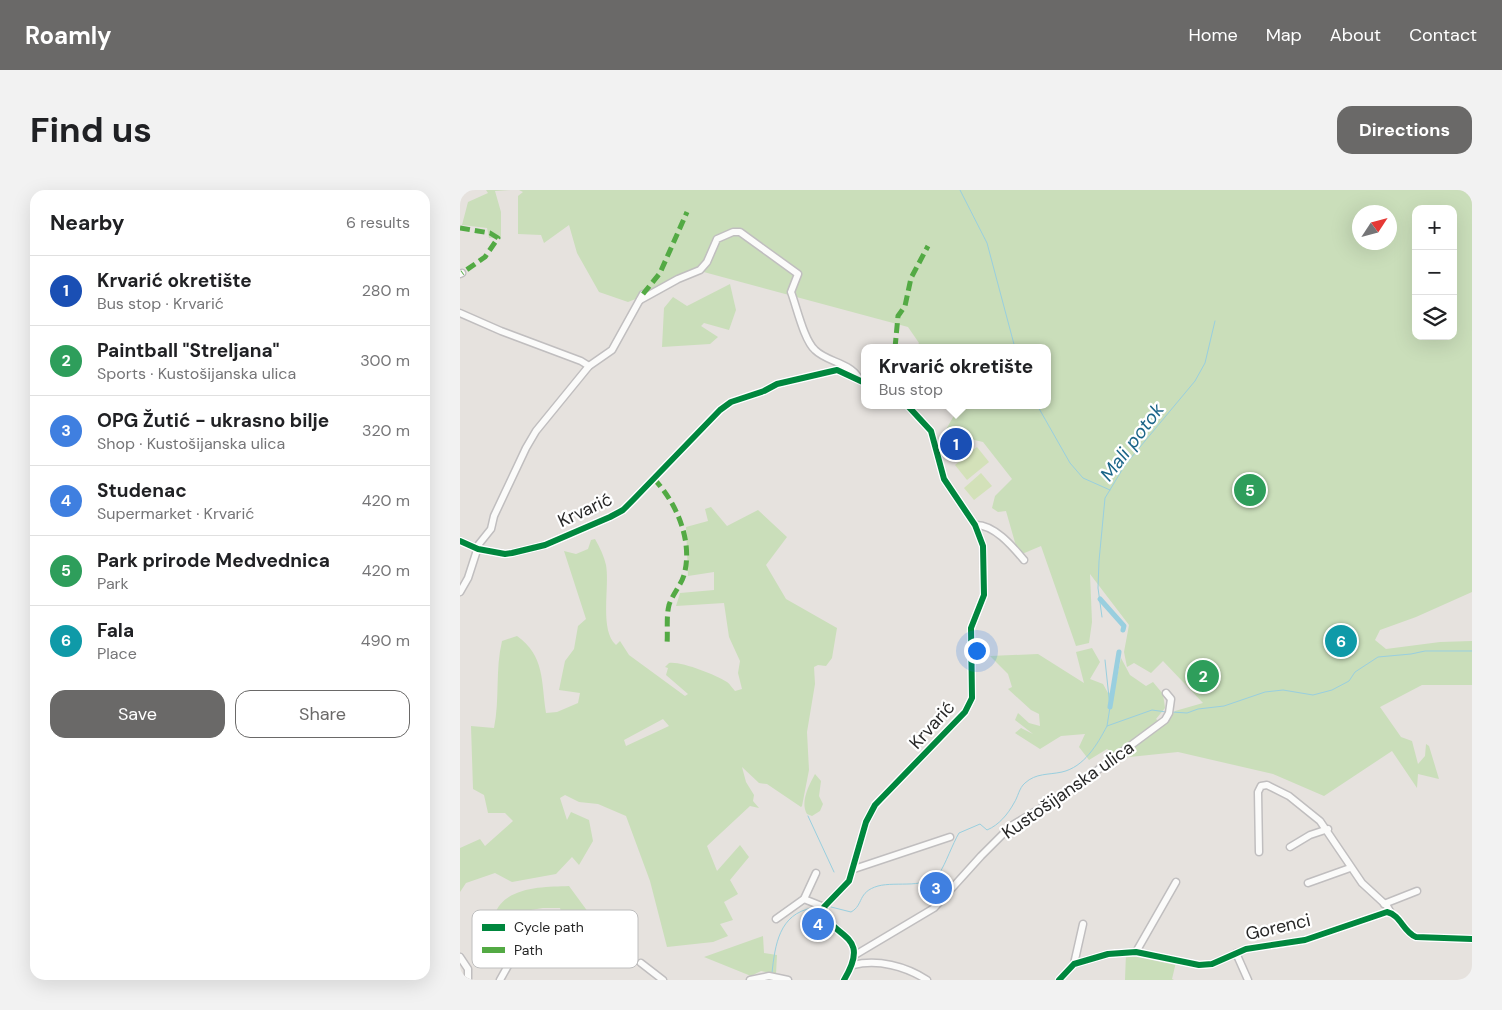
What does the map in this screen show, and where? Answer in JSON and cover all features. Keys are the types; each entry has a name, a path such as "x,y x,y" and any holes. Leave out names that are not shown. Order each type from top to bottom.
{"street":[{"path":"639,301 678,279 700,270 707,262 717,239 733,232 740,232 798,274 790,292 809,343 817,352 853,371 858,379"},
{"path":"460,592 468,578 478,549 491,529 494,516 529,441 589,366 612,350 643,294"},
{"path":"460,313 501,331 581,360 589,366"},
{"name":"Krvarić","path":"460,541 478,549 505,554 534,549 622,510 720,410 731,402 792,379 837,370 861,381"},
{"name":"Krvarić","path":"824,907 849,881 866,822 875,805 911,770 969,706 973,685 972,628 984,595 982,546 975,525 944,479 931,431 911,409"},
{"path":"975,525 988,528 998,535 1013,546 1024,560"},
{"name":"Kustošijanska ulica","path":"855,955 934,908 1011,826 1068,792 1165,720 1171,699 1166,694"},
{"path":"1259,852 1258,795 1260,788 1264,785 1293,798 1328,829 1350,868 1364,886 1397,918 1408,933 1416,938 1472,939"},
{"path":"1290,847 1310,835 1328,829"},
{"path":"854,869 950,837"},
{"path":"1308,883 1350,868"},
{"path":"776,919 804,899 816,872"},
{"path":"1136,952 1176,882"},
{"path":"1384,904 1417,891"},
{"path":"804,899 824,907 826,916 850,940 855,955 853,965 844,980"},
{"name":"Gorenci","path":"1074,964 1108,954 1136,952 1204,965 1216,964 1236,954 1259,946 1305,940 1376,914 1391,913"},
{"path":"1059,980 1074,964 1083,924"},
{"path":"1236,954 1248,980"},
{"path":"460,957 468,969 468,980"},
{"path":"853,965 870,961 910,969 927,980"},
{"path":"641,963 663,980"},
{"path":"500,980 507,968"},
{"path":"750,980 772,977 788,980"}],"green space":[{"path":"486,190 510,190 495,191 501,212 501,237 489,238 487,228 462,225 468,202 488,193"},
{"path":"519,190 1472,190 1472,592 1416,617 1380,630 1375,640 1386,649 1440,642 1472,641 1472,685 1422,685 1380,707 1401,737 1412,741 1418,764 1425,756 1426,744 1429,746 1439,779 1418,774 1417,788 1392,751 1324,796 1273,774 1178,752 1120,758 1107,749 1089,760 1079,747 1085,734 1061,736 1040,749 1015,733 1021,728 1033,734 1015,720 1018,713 1029,723 1040,726 1039,714 1031,710 1008,689 1012,687 1008,674 990,656 1038,654 1084,683 1076,652 1092,648 1100,662 1090,679 1103,684 1108,693 1114,692 1121,658 1130,675 1146,686 1153,682 1163,694 1165,708 1156,719 1164,725 1175,711 1203,703 1163,661 1151,673 1134,663 1127,667 1124,652 1129,625 1090,574 1092,622 1089,643 1076,646 1041,546 1022,554 1016,546 1006,511 998,512 992,508 995,496 1012,479 983,442 944,433 958,409 1051,409 1051,344 918,344 908,327 700,271 695,276 628,302 599,292 577,253 569,225 544,243 541,235 518,234 518,196 523,192"},
{"path":"730,284 736,310 729,330 704,323 701,326 718,337 710,344 662,347 664,308 673,297 687,306"},
{"path":"977,447 989,462 967,480 955,465"},
{"path":"981,473 992,486 974,500 964,488"},
{"path":"711,507 727,526 758,510 787,537 766,565 786,599 837,628 832,658 826,666 818,665 814,667 815,684 807,732 809,770 802,806 767,784 759,783 742,767 746,782 754,795 753,801 759,808 750,806 707,846 717,871 740,845 749,857 730,880 738,894 724,902 733,920 720,924 728,936 713,942 667,947 650,881 626,816 598,804 579,802 565,795 560,798 567,820 571,812 589,820 593,841 579,865 572,857 556,874 512,882 495,873 466,883 460,892 460,848 480,839 485,846 513,821 505,813 488,813 484,795 473,789 471,726 494,728 502,641 517,636 533,652 540,670 546,713 557,712 578,703 580,693 559,690 565,661 574,649 578,626 586,619 564,551 576,554 588,549 591,540 595,539 606,565 606,619 611,638 616,645 620,641 629,655 685,696 688,694 666,675 668,668 665,667 669,663 682,664 707,672 727,682 735,691 742,689 738,673 740,661 729,637 724,603 676,606 680,593 714,590 714,572 688,576 686,527 708,521 705,509","holes":["663,719 669,726 626,746 624,740"]},
{"path":"815,774 821,781 819,796 823,804 820,811 812,816 807,814 804,804 810,783"},
{"path":"569,886 587,910 543,908 497,910 506,899 515,894 526,890"},
{"path":"763,936 764,953 777,955 776,974 761,971 751,976 704,957"},
{"path":"1126,953 1176,962 1172,979 1174,980 1125,980"}],"waterway":[{"path":"960,190 987,243 1014,344"},
{"name":"Mali potok","path":"1102,617 1098,588 1105,498 1125,465 1195,381 1205,363 1215,321"},
{"path":"1039,409 1070,463 1083,478 1110,490"},
{"path":"1100,599 1124,626 1123,630"},
{"path":"1172,712 1187,713 1198,709 1224,706 1265,692 1283,690 1313,695 1332,690 1349,681 1355,672 1378,657 1425,651 1472,651"},
{"path":"1110,707 1119,652"},
{"name":"Mali potok","path":"1105,660 1110,707 1107,726"},
{"path":"831,907 851,912 858,906 867,892 878,886 920,883 934,878 942,869 959,833 980,824 987,830 1003,819 1015,801 1021,787 1029,780 1038,776 1062,772 1077,765 1094,748 1107,726 1152,710 1166,712"},
{"path":"808,816 834,872"},
{"path":"772,973 777,942 781,932 792,917 801,911 812,908"}],"marked path":[{"path":"643,294 660,273 687,212"},
{"path":"460,228 490,233 498,238 485,257 462,273"},
{"path":"895,344 898,316 905,306 911,278 928,246"},
{"path":"654,479 662,488 675,510 684,534 686,546 687,559 684,575 669,605 667,644"}],"cycle path":[{"path":"460,541 478,549 505,554 545,545 623,510 720,410 731,402 764,391 777,384 837,370 861,381"},
{"path":"844,980 852,964 854,952 852,944 827,918 824,907 849,881 866,822 875,805 965,712 972,698 971,628 984,595 983,546 975,525 944,479 931,431 911,409"},
{"path":"1059,980 1074,964 1108,954 1136,952 1199,965 1212,964 1246,949 1305,940 1387,912 1396,916 1408,931 1416,937 1472,939"}],"place":[{"name":"Krvarić okretište","path":"956,444"},
{"name":"Park prirode Medvednica","path":"1250,490"},
{"name":"Fala","path":"1341,641"},
{"name":"Paintball \"Streljana\"","path":"1203,676"},
{"name":"OPG Žutić - ukrasno bilje","path":"936,888"},
{"name":"Studenac","path":"818,924"}]}
